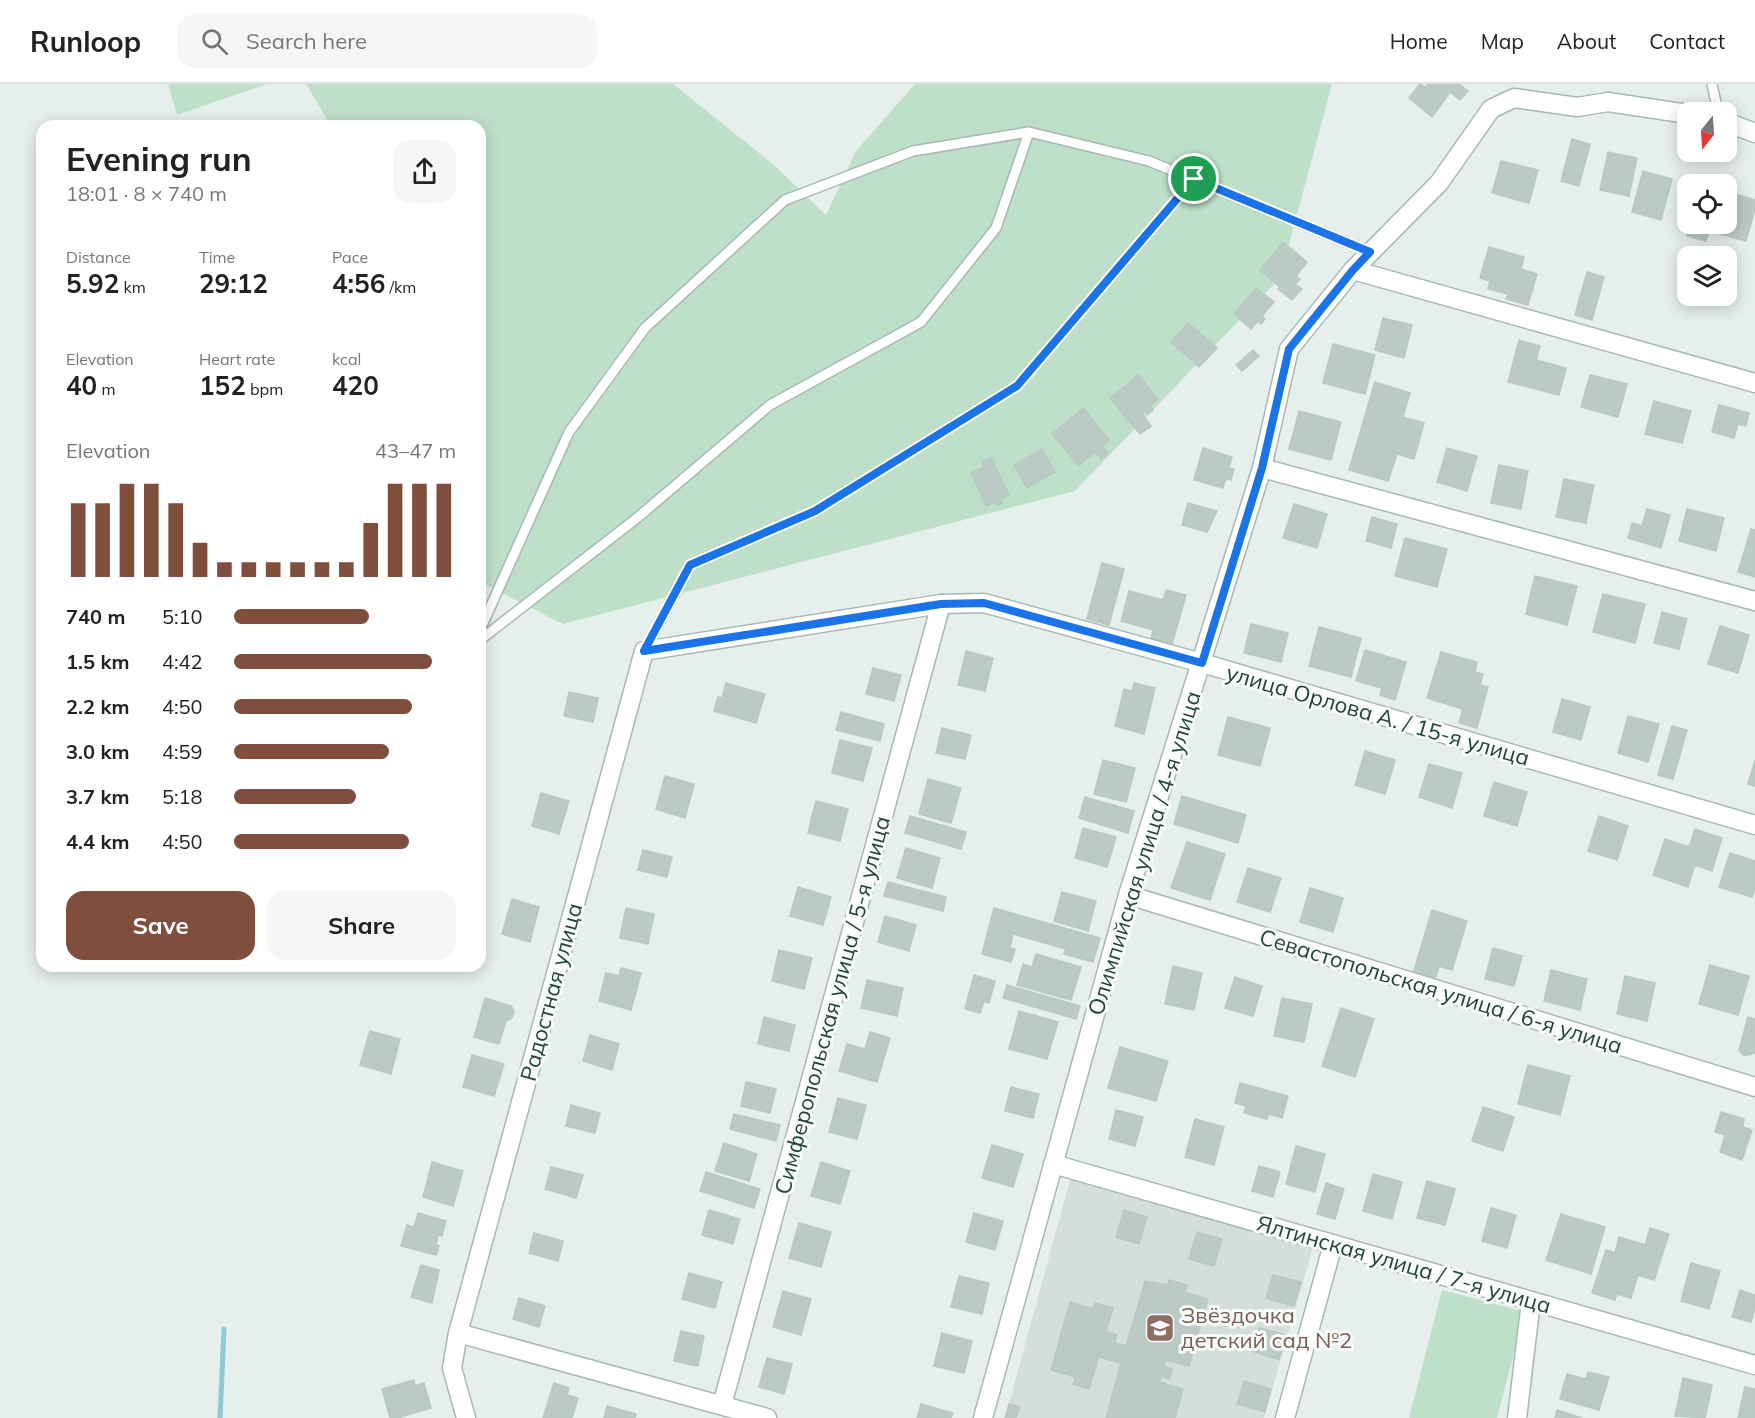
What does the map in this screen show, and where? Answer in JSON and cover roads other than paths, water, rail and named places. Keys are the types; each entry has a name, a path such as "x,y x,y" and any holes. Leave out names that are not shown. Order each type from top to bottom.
{"street":[{"name":"Олимпийская улица / 4-я улица","path":"983,1418 1128,896 1262,468 1289,349 1353,270 1438,183 1491,109 1514,98 1577,107 1608,102 1677,112"},
{"path":"1737,127 1755,134"},
{"path":"1353,270 1755,383"},
{"path":"1262,468 1755,601"},
{"name":"улица Орлова А. / 15-я улица","path":"644,651 941,604 984,603 1202,663 1755,825"},
{"name":"Симферопольская улица / 5-я улица","path":"722,1405 941,604"},
{"name":"Радостная улица","path":"466,1418 452,1368 458,1333 644,651"},
{"name":"Севастопольская улица / 6-я улица","path":"1128,896 1755,1087"},
{"name":"Ялтинская улица / 7-я улица","path":"1053,1164 1755,1365"},
{"path":"1286,1418 1333,1244"},
{"path":"1517,1418 1532,1302"},
{"path":"458,1333 767,1418"}],"lane":[{"path":"1713,84 1716,102"},
{"path":"486,617 569,432 645,328 785,200 913,151 1029,132 1149,161 1370,252"},
{"path":"486,635 637,518 770,405 921,322 996,228 1029,132"},
{"path":"644,651 690,565 815,511 1017,386 1194,179"}],"waterway":[{"path":"220,1418 224,1329"}],"place":[{"name":"Звёздочка детский сад №2","path":"1160,1328"}]}
